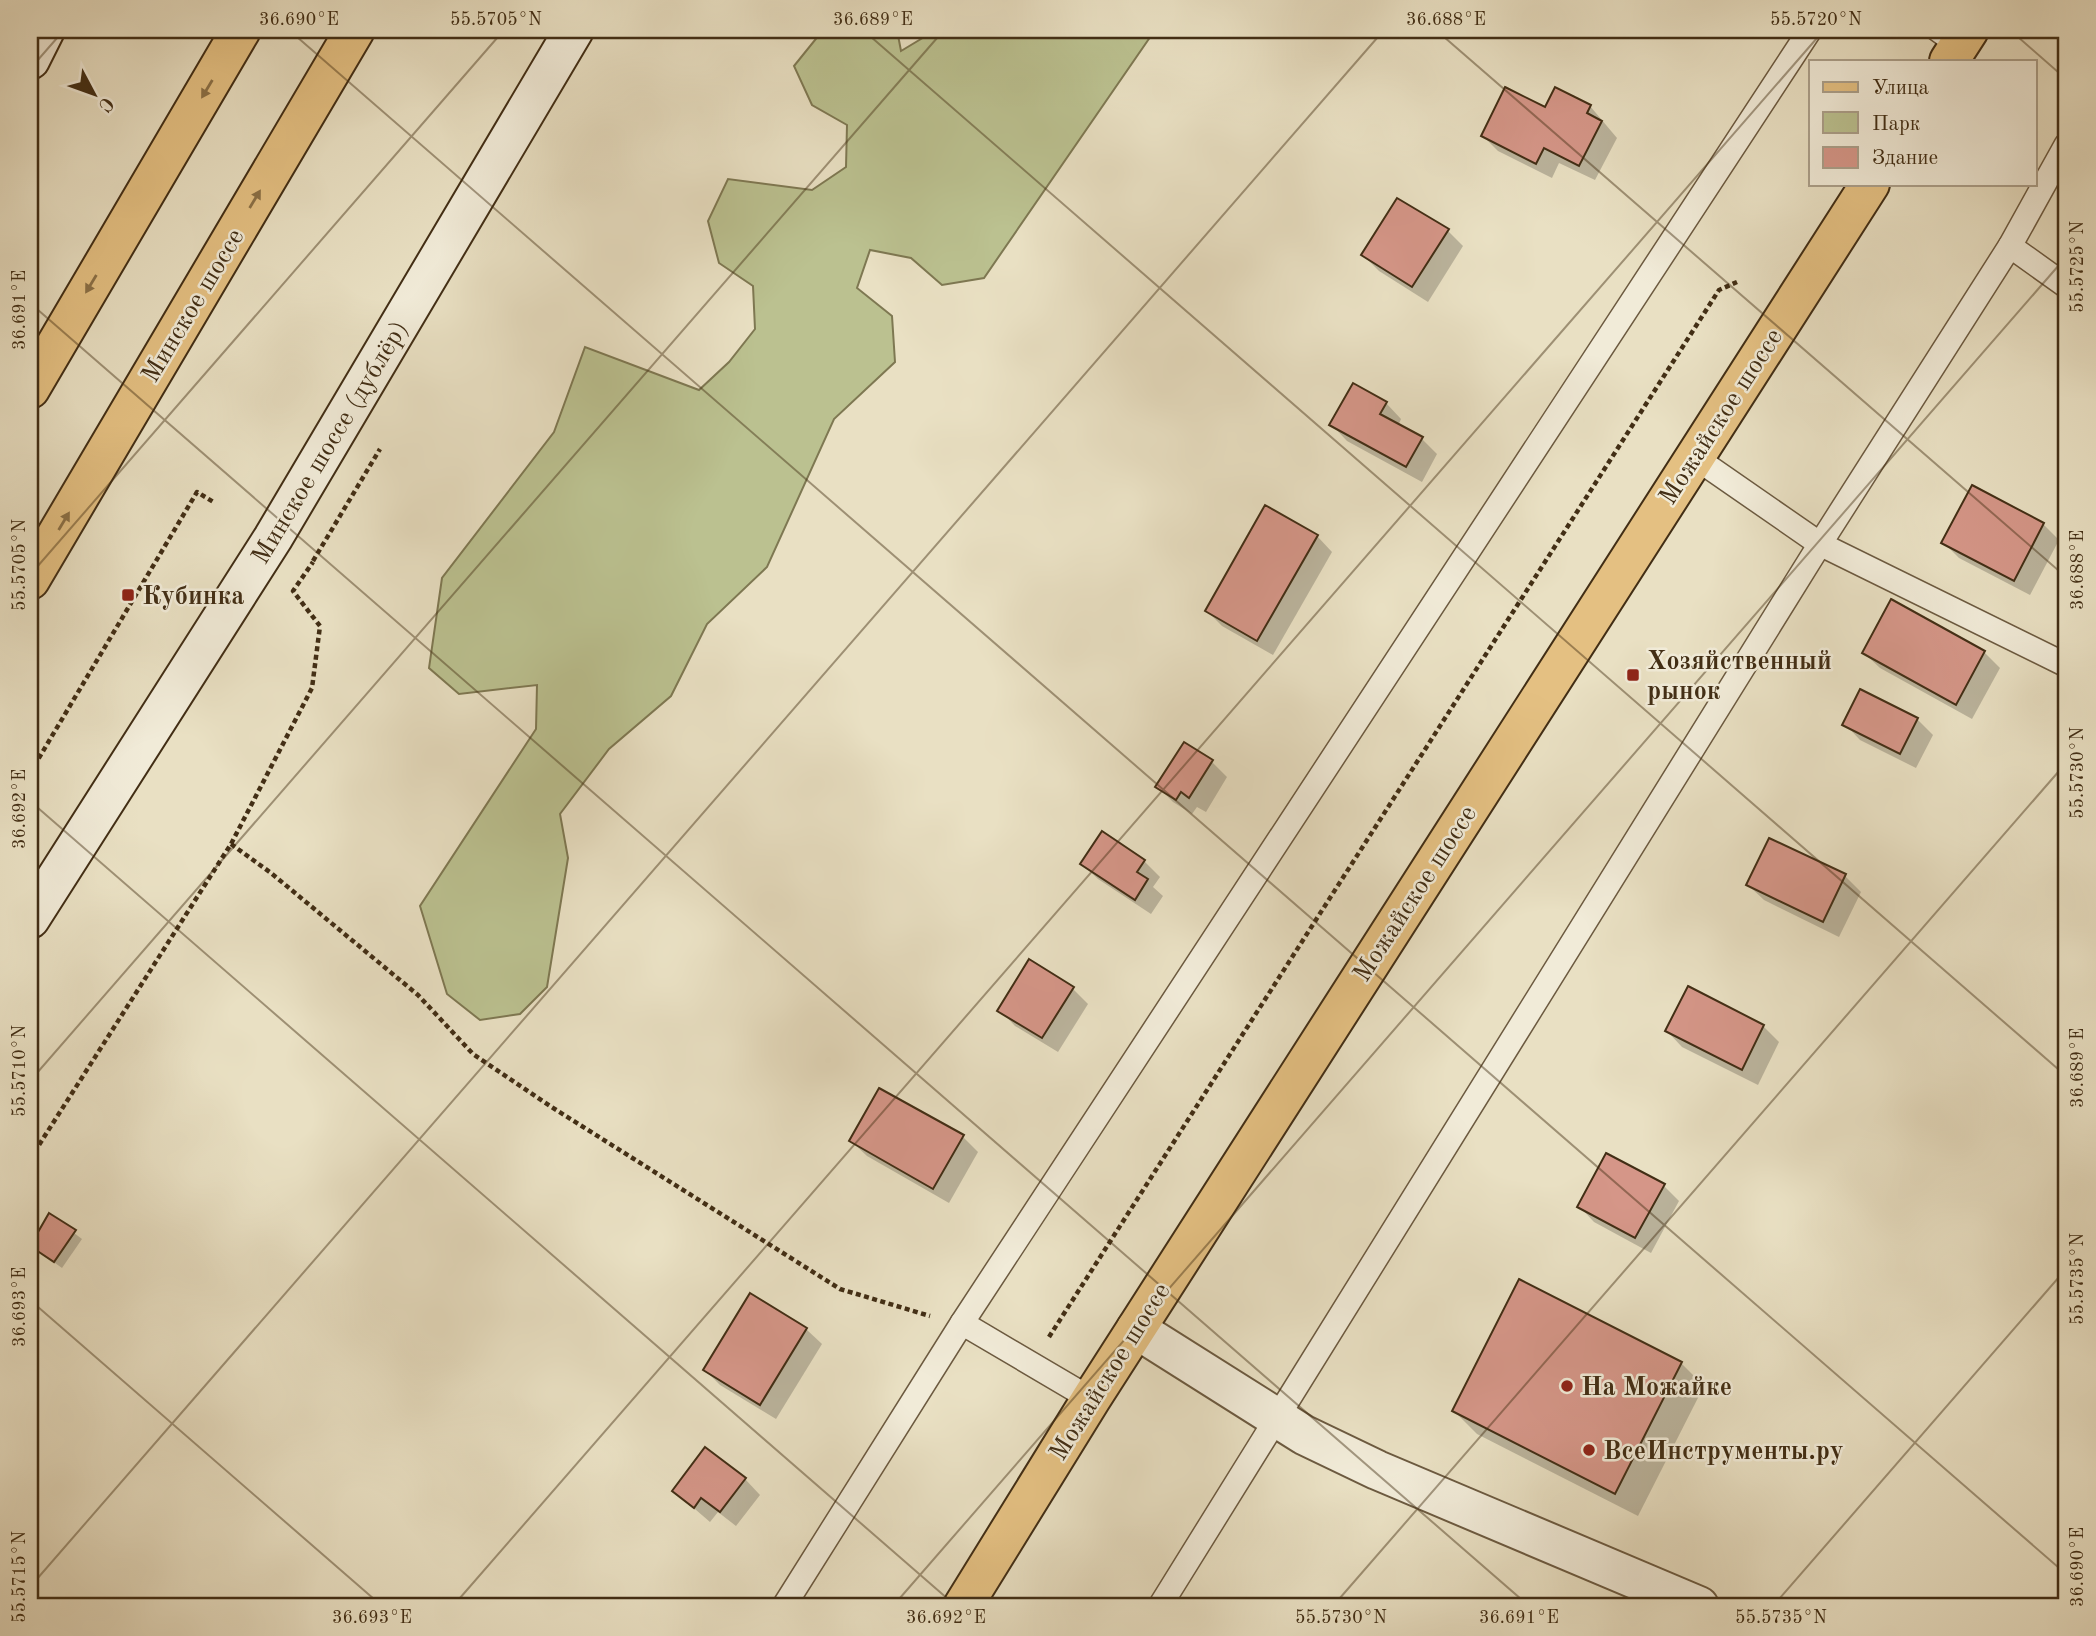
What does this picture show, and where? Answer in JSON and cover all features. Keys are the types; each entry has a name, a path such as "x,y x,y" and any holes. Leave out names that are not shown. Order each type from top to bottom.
{"main road":[{"path":"30,61 45,30"},
{"path":"30,389 242,30"},
{"name":"Минское шоссе","path":"30,580 355,30"},
{"name":"Минское шоссе (дублёр)","path":"30,919 273,538 574,30"},
{"name":"Можайское шоссе","path":"963,1606 1091,1399 1693,456 1869,186"},
{"path":"1136,1329 1276,1419 1377,1470 1694,1605"}],"lane":[{"path":"784,1606 962,1323 1810,30"},
{"path":"1160,1606 1820,544 2010,246 2066,145"},
{"path":"2010,246 2066,286"},
{"path":"1693,456 1820,544 2066,665"},
{"path":"962,1323 1091,1399"}],"path":[{"path":"1032,1364 1719,290 1737,282"},
{"path":"30,1160 231,844 312,688 320,626 293,590 313,562 380,449"},
{"path":"30,773 197,492 215,503"},
{"path":"303,556 313,562"},
{"path":"231,844 271,873 418,995 473,1054 550,1106 840,1289 962,1323"}],"green space":[{"path":"823,30 897,30 901,51 936,30 1155,30 984,278 942,285 911,258 870,250 857,288 892,316 895,362 834,419 767,567 707,624 671,696 609,749 560,814 568,858 547,987 520,1014 480,1020 447,994 420,906 536,729 537,685 459,694 429,668 442,578 554,432 585,347 699,390 729,362 755,329 753,286 719,263 708,221 728,179 812,190 846,167 847,125 812,105 794,66"}],"building":[{"path":"1505,87 1545,107 1555,87 1591,105 1587,113 1602,121 1579,166 1544,148 1536,164 1481,136"},
{"path":"1397,198 1449,229 1412,287 1361,255"},
{"path":"1353,383 1387,402 1380,414 1423,437 1406,467 1329,425"},
{"path":"1972,485 2044,523 2014,581 1941,543"},
{"path":"1265,505 1318,535 1257,641 1205,611"},
{"path":"1891,599 1985,651 1956,705 1862,653"},
{"path":"1860,689 1918,718 1900,754 1842,725"},
{"path":"1184,742 1213,760 1189,798 1181,792 1176,800 1155,787"},
{"path":"1102,831 1145,860 1137,872 1148,879 1135,900 1080,864"},
{"path":"1769,838 1846,874 1823,922 1746,885"},
{"path":"1029,959 1074,987 1042,1038 997,1011"},
{"path":"1688,986 1764,1025 1742,1070 1665,1031"},
{"path":"879,1088 964,1135 933,1189 849,1141"},
{"path":"1606,1153 1665,1184 1635,1238 1577,1207"},
{"path":"49,1213 76,1230 54,1262 30,1246"},
{"name":"На Можайке","path":"1519,1279 1682,1362 1615,1494 1452,1411"},
{"path":"750,1293 807,1328 760,1405 703,1370"},
{"path":"705,1447 746,1478 720,1512 701,1498 694,1508 672,1491"}],"place":[{"name":"Кубинка","path":"128,595"},
{"name":"Хозяйственный рынок","path":"1633,675"},
{"name":"На Можайке","path":"1567,1386"},
{"name":"ВсеИнструменты.ру","path":"1589,1450"}]}
